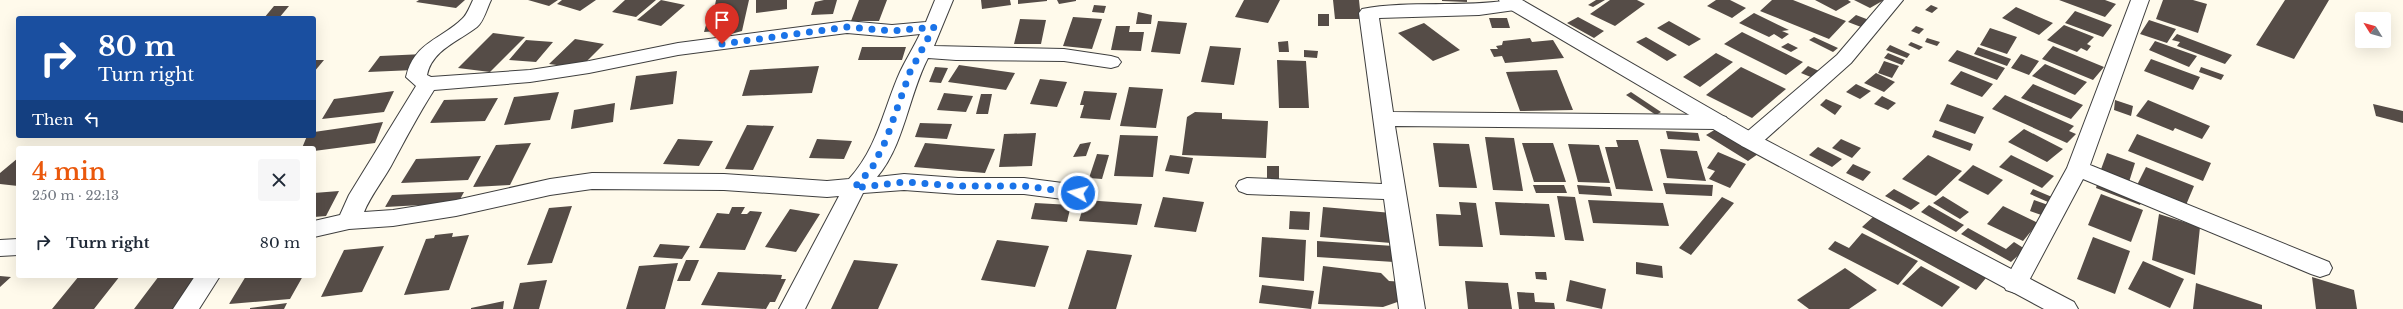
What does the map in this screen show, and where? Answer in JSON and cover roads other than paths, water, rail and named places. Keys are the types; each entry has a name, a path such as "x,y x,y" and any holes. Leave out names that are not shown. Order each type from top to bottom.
{"street":[{"path":"482,0 471,22 436,45 418,68 416,77 427,84 530,76 589,68 678,49 847,27 892,31 934,27"},
{"path":"792,309 854,188 872,168 886,140 910,72 934,27 944,0"},
{"path":"1750,141 1844,59 1894,0"},
{"path":"2015,284 2078,168 2140,0"},
{"path":"1412,309 1383,119 1369,13 1391,9 1492,10 1512,2 1750,141 2015,284 2065,309"},
{"path":"922,51 956,54 1064,55 1111,62"},
{"path":"349,221 360,195 379,167 401,125 427,84"},
{"path":"1383,119 1718,122"},
{"path":"2078,168 2320,268"},
{"path":"316,229 349,221 393,218 456,208 550,187 592,181 724,182 827,189 854,188 904,182 958,186 1024,186 1078,193"},
{"path":"1247,186 1394,192"},
{"path":"0,248 16,247"},
{"path":"186,309 207,278"}]}
